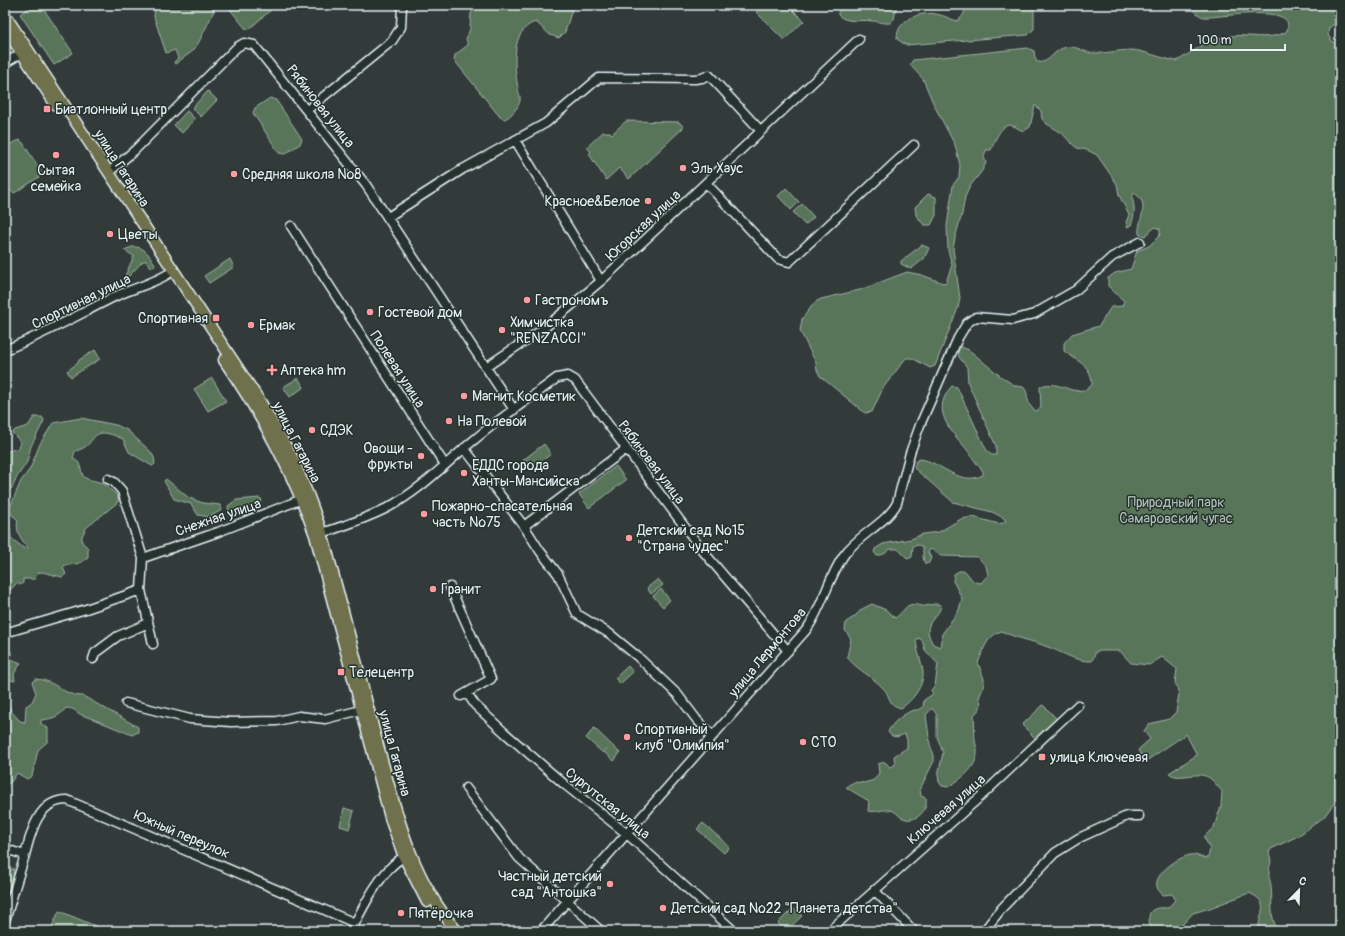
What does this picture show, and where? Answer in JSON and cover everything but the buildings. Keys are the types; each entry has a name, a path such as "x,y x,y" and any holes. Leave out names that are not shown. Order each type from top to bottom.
{"main road":[{"name":"улица Гагарина","path":"5,15 25,51 229,361 282,438 318,534 389,798 418,888 448,931"},
{"name":"улица Гагарина","path":"5,28 25,51"},
{"name":"улица Гагарина","path":"407,855 432,897 457,931"}],"street":[{"path":"307,110 392,41 401,27 402,5"},
{"name":"Югорская улица","path":"486,367 543,329 601,281 859,39"},
{"name":"Рябиновая улица","path":"106,174 127,157 237,47 244,43 251,44 258,48 346,159 388,217 514,410 561,376 568,376 575,380 702,550 788,651"},
{"path":"5,63 25,51"},
{"path":"388,217 457,173 546,123 595,80 604,77 695,79 709,75 761,131"},
{"path":"515,140 601,281"},
{"path":"706,183 778,259 789,262 914,146"},
{"name":"Полевая улица","path":"291,226 445,465"},
{"name":"улица Лермонтова","path":"541,931 788,651 811,623 834,571 845,554 858,539 895,507 920,425 958,338 967,323 976,317 1013,320 1034,314 1076,290 1112,257 1140,242"},
{"name":"Спортивная улица","path":"5,350 49,332 120,294 155,282 171,272"},
{"path":"318,534 387,508 409,494 464,448 514,410"},
{"path":"464,448 524,526 561,579 577,614 602,629 638,657 678,695 697,720 713,736"},
{"path":"524,526 626,449"},
{"path":"108,479 114,482 122,491 143,558 141,590 153,644"},
{"name":"Снежная улица","path":"143,558 225,530 305,498"},
{"name":"Сургутская улица","path":"450,587 491,679 464,694 505,733 564,784 627,834 734,931"},
{"path":"8,632 86,609 141,590"},
{"path":"93,659 97,651 106,647 118,636 144,625 148,621"},
{"path":"126,703 190,719 232,722 277,721 299,716 321,720 364,709"},
{"name":"Ключевая улица","path":"829,931 979,798 1078,705"},
{"path":"466,788 520,858 567,902 601,931"},
{"name":"Южный переулок","path":"5,921 33,825 38,817 56,802 67,800 355,923"},
{"path":"984,931 1002,908 1055,853 1079,838 1127,816 1140,816"},
{"path":"5,849 25,854"},
{"path":"351,931 386,872 394,863 407,855"},
{"path":"874,890 914,931"}],"green space":[{"path":"33,5 41,5 73,53 54,65 20,14"},
{"path":"155,5 213,6 214,11 199,42 193,51 175,64 174,62 178,58 175,50 166,53 154,17"},
{"path":"229,5 268,5 272,9 249,29 246,29 228,7"},
{"path":"477,5 573,6 565,32 559,38 550,35 536,22 528,26 522,32 518,40 515,60 520,102 514,111 505,119 500,117 454,60 455,55 468,45 466,39 470,29 471,13"},
{"path":"764,5 788,5 804,21 784,40 756,12"},
{"path":"847,5 897,5 894,19 888,23 842,18 838,15 838,12"},
{"path":"964,5 1034,5 1034,29 1028,35 906,45 897,39 900,27 910,18 930,13 957,21 964,14"},
{"name":"Природный парк Самаровский чугас","path":"1192,5 1340,5 1340,25 1333,25 1329,28 1328,35 1332,41 1340,46 1340,795 1324,817 1298,836 1271,849 1269,853 1271,862 1269,875 1271,884 1272,915 1278,931 1259,931 1262,905 1256,897 1249,893 1193,913 1182,925 1172,931 1158,931 1150,926 1149,916 1152,910 1168,908 1175,900 1174,896 1171,894 1164,895 1158,890 1157,884 1163,871 1177,861 1190,855 1208,858 1210,849 1204,837 1214,827 1221,806 1222,791 1206,776 1178,776 1169,773 1197,755 1186,734 1146,761 1144,761 1138,750 1150,739 1144,731 1149,724 1169,719 1176,712 1179,694 1175,683 1177,669 1162,657 1149,665 1131,663 1120,651 1096,651 1092,661 1086,661 1001,631 989,640 978,663 984,679 984,685 979,698 981,703 980,707 974,715 977,755 968,772 948,787 942,786 939,782 938,775 943,753 937,736 937,715 932,708 926,715 934,761 920,789 921,796 926,798 925,807 921,814 914,818 906,819 890,810 873,812 868,811 869,801 847,788 847,786 854,782 864,783 874,780 879,773 878,764 885,762 890,767 895,765 894,756 907,748 907,740 905,734 896,737 892,736 888,732 892,725 901,717 911,711 922,708 924,700 933,694 931,690 935,686 938,664 925,650 922,640 918,638 916,641 922,664 922,683 909,701 901,708 897,707 893,705 883,688 855,666 847,657 851,639 845,630 846,622 862,609 872,604 886,610 895,618 912,604 924,606 938,604 941,605 940,610 931,621 928,630 933,644 940,647 942,634 959,610 962,598 953,581 954,574 959,571 965,571 974,582 981,583 988,575 986,566 978,557 941,556 931,549 928,552 931,558 929,563 925,564 923,548 919,545 913,546 912,557 908,559 898,549 890,549 884,554 877,556 874,552 875,549 883,544 911,539 923,534 939,532 961,519 973,517 999,524 1006,522 1004,518 992,512 953,502 914,468 916,461 920,459 936,464 958,476 974,478 983,475 983,471 952,432 944,418 942,410 943,403 946,394 952,386 957,387 986,449 991,455 996,455 996,446 968,383 967,367 959,357 958,351 961,347 969,350 996,373 1015,386 1023,387 1026,392 1028,402 1036,411 1041,408 1040,387 1044,385 1056,385 1072,390 1086,390 1092,385 1090,373 1087,368 1064,351 1064,343 1072,334 1099,326 1111,307 1122,306 1124,301 1108,286 1108,278 1115,273 1131,269 1137,251 1149,246 1160,235 1160,229 1155,227 1145,236 1139,234 1143,207 1139,197 1134,193 1132,197 1134,214 1131,225 1127,227 1126,222 1129,215 1119,195 1117,184 1097,155 1087,150 1077,148 1062,133 1047,124 1042,119 1041,111 1035,105 1030,127 1024,131 1009,125 1005,127 999,133 991,150 986,150 984,157 986,163 982,171 970,186 965,197 953,249 960,298 958,308 935,366 930,368 912,358 906,358 883,388 872,412 865,413 820,376 816,363 800,331 802,319 815,302 821,299 860,290 907,272 922,275 943,283 946,282 952,265 948,250 947,226 953,185 959,177 960,165 955,145 934,105 923,79 910,65 913,60 1028,48 1034,51 1037,62 1041,62 1049,59 1063,48 1071,47 1092,53 1132,50 1177,61 1208,42 1222,37 1266,37 1279,35 1286,32 1287,23 1281,17 1269,14 1238,14 1204,17 1200,16 1192,8"},
{"path":"208,91 217,100 201,117 192,108"},
{"path":"270,98 276,100 302,139 300,144 285,154 279,153 253,113 255,108"},
{"path":"187,111 195,119 182,133 174,125"},
{"path":"626,121 679,122 684,127 629,179 619,168 606,180 589,154 591,152 587,147 603,132 610,132 612,134"},
{"path":"20,140 41,171 39,177 13,193 5,184 5,146"},
{"path":"786,188 799,202 791,210 778,196"},
{"path":"928,194 936,197 936,215 931,225 924,225 916,215 915,207"},
{"path":"802,204 814,217 805,225 793,212"},
{"path":"922,245 929,248 924,259 911,269 901,264 901,261"},
{"path":"132,247 143,249 155,264 154,267 150,266 146,261 143,261 127,278 125,276 134,256 124,250"},
{"path":"230,259 234,267 209,283 204,276"},
{"path":"95,350 100,359 71,377 67,371 78,363 79,360"},
{"path":"212,378 226,401 208,411 194,389"},
{"path":"298,378 304,387 290,397 283,387"},
{"path":"34,417 42,417 44,420 43,423 31,446 27,462 12,488 5,493 5,452 19,448 21,442 12,433 15,430 28,426"},
{"path":"81,418 116,425 127,430 150,451 154,457 155,464 152,466 129,452 123,439 111,434 98,434 88,445 75,451 73,458 79,463 83,476 87,479 103,483 118,496 118,502 86,528 82,536 82,542 88,548 88,558 77,564 65,565 63,568 66,574 62,577 42,572 37,573 35,579 23,579 23,583 20,585 17,583 10,590 5,589 5,524 10,528 11,538 25,549 28,548 19,535 17,528 18,520 11,514 10,507 21,481 30,469 40,444 53,423"},
{"path":"544,444 551,454 536,465 523,460"},
{"path":"616,466 626,480 589,508 579,494"},
{"path":"166,479 189,498 203,503 220,505 222,510 209,517 198,515 191,504 174,499 164,481"},
{"path":"260,498 262,500 260,503 252,509 237,514 229,513 228,506 236,500"},
{"path":"658,579 663,585 651,594 647,588"},
{"path":"661,589 670,600 663,607 653,596"},
{"path":"5,643 11,652 11,659 21,663 14,674 15,681 10,680 5,670"},
{"path":"628,666 633,672 620,684 615,678"},
{"path":"35,679 48,682 70,694 83,696 138,727 138,732 132,735 82,715 72,709 66,708 61,714 55,717 41,720 41,724 48,728 48,741 38,750 32,776 27,779 17,773 11,782 5,786 5,698 11,711 20,721 25,722 26,706 32,702 36,693 32,682"},
{"path":"1043,705 1057,719 1036,739 1022,725"},
{"path":"594,728 620,753 614,761 604,752 607,748 603,753 586,738"},
{"path":"344,808 354,811 349,829 340,826"},
{"path":"703,823 730,847 724,853 697,829"},
{"path":"14,868 13,877 5,901 5,873"},
{"path":"793,908 802,916 786,931 778,923"},
{"path":"59,911 108,931 50,931"}],"place":[{"name":"Биатлонный центр","path":"47,109"},
{"name":"Сытая семейка","path":"56,155"},
{"name":"Эль Хаус","path":"683,168"},
{"name":"Средняя школа №8","path":"234,174"},
{"name":"Красное&Белое","path":"648,201"},
{"name":"Цветы","path":"110,234"},
{"name":"Гастрономъ","path":"527,300"},
{"name":"Гостевой дом","path":"370,312"},
{"name":"Спортивная","path":"216,318"},
{"name":"Ермак","path":"251,325"},
{"name":"Химчистка \"RENZACCI\"","path":"502,330"},
{"name":"Аптека hm","path":"272,370"},
{"name":"Магнит Косметик","path":"464,396"},
{"name":"На Полевой","path":"449,421"},
{"name":"СДЭК","path":"312,430"},
{"name":"Овощи - фрукты","path":"421,456"},
{"name":"ЕДДС города Ханты-Мансийска","path":"464,473"},
{"name":"Пожарно-спасательная часть №75","path":"424,514"},
{"name":"Детский сад №15 \"Страна чудес\"","path":"629,538"},
{"name":"Гранит","path":"433,589"},
{"name":"Телецентр","path":"341,672"},
{"name":"Спортивный клуб \"Олимпия\"","path":"627,737"},
{"name":"СТО","path":"803,742"},
{"name":"улица Ключевая","path":"1042,757"},
{"name":"Частный детский сад \"Антошка\"","path":"610,884"},
{"name":"Детский сад №22 \"Планета детства\"","path":"663,908"},
{"name":"Пятёрочка","path":"401,913"}]}
